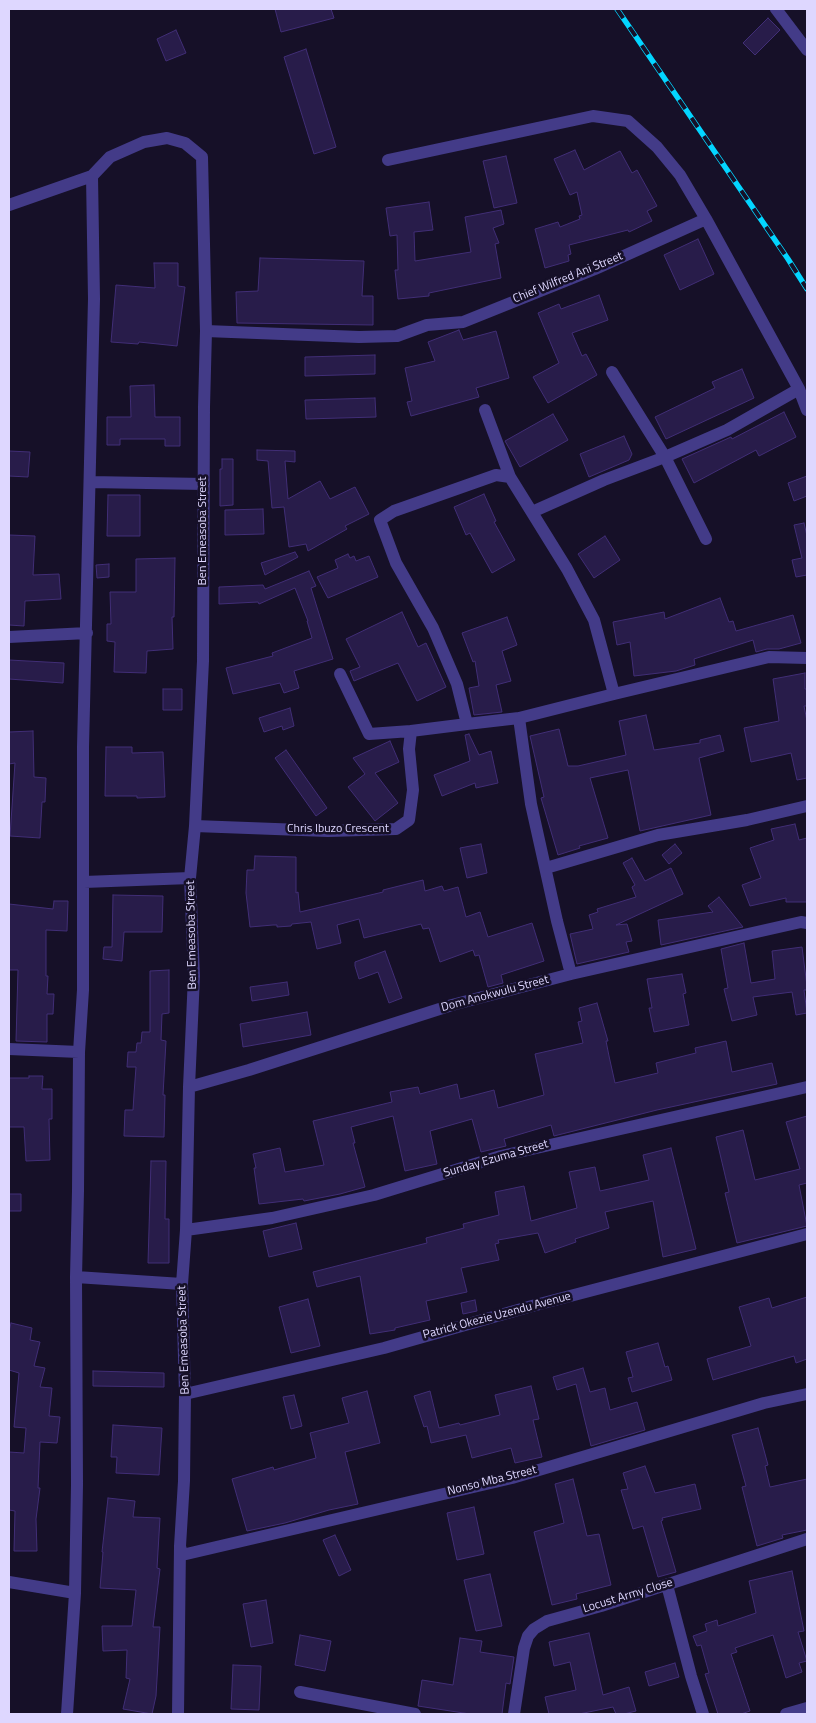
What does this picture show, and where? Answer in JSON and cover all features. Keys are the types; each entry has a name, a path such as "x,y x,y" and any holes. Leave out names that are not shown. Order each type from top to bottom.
{"street":[{"path":"776,9 807,50"},
{"path":"388,160 592,116 628,121 657,147 680,175 799,389 807,410"},
{"name":"Ben Emeasoba Street","path":"92,176 110,156 144,142 167,138 185,143 202,157 206,331 203,661 195,826 190,878 194,976 189,1087 186,1230 182,1284 186,1394 180,1546 178,1714"},
{"path":"9,205 92,176 94,299 87,557 83,990 79,1052 76,1277 77,1485 75,1593 67,1714"},
{"name":"Chief Wilfred Ani Street","path":"206,331 359,337 397,336 427,325 462,322 595,269 706,219"},
{"path":"612,372 665,457 706,539"},
{"path":"532,512 604,480 665,457 727,430 799,389"},
{"path":"485,410 510,477 567,569 594,620 614,694"},
{"path":"467,724 457,684 433,628 396,563 380,520 394,511 496,475 510,477"},
{"path":"90,482 204,484"},
{"path":"9,637 87,633"},
{"path":"340,674 370,734 519,718 769,657 807,658"},
{"path":"519,718 531,804 571,974"},
{"name":"Chris Ibuzo Crescent","path":"195,826 328,831 396,829 409,820 413,790 408,749 411,731"},
{"path":"546,868 658,835 747,820 807,806"},
{"path":"84,882 190,878"},
{"name":"Dom Anokwulu Street","path":"189,1087 249,1070 452,1005 571,974 802,922 807,923"},
{"path":"9,1049 79,1052"},
{"name":"Sunday Ezuma Street","path":"186,1230 272,1218 374,1195 510,1153 807,1087"},
{"name":"Patrick Okezie Uzendu Avenue","path":"186,1394 384,1348 532,1306 807,1234"},
{"path":"76,1277 182,1284"},
{"name":"Nonso Mba Street","path":"180,1546 182,1555 512,1478 764,1403 807,1394"},
{"name":"Locust Army Close","path":"514,1714 524,1648 528,1636 547,1620 601,1606 807,1539"},
{"path":"9,1582 75,1593"},
{"path":"667,1585 703,1714"},
{"path":"300,1692 415,1714"},
{"path":"786,1714 807,1708"}],"building":[{"path":"275,9 331,9 334,18 281,32"},
{"path":"768,18 780,30 755,55 743,43"},
{"path":"176,30 186,53 166,61 157,39"},
{"path":"306,49 336,147 314,154 284,57"},
{"path":"575,150 584,170 620,151 632,173 637,170 657,206 647,211 652,221 629,232 628,230 569,245 571,254 568,255 569,261 545,268 535,229 558,222 560,227 580,219 579,216 582,215 577,192 570,195 554,159"},
{"path":"506,156 517,203 494,208 483,161"},
{"path":"429,202 433,230 414,232 415,261 471,252 465,217 501,210 504,224 493,228 499,243 495,244 501,278 429,293 429,296 398,299 395,270 398,270 397,235 390,236 386,208"},
{"path":"698,239 714,274 680,290 664,255"},
{"path":"260,258 364,261 362,296 373,296 373,325 237,323 236,292 258,291"},
{"path":"154,263 178,263 178,286 185,287 177,346 139,342 138,344 111,342 116,285 155,288"},
{"path":"599,295 608,320 572,333 582,356 586,354 597,375 548,403 533,377 559,363 538,313 559,304 561,309"},
{"path":"459,330 463,340 496,331 509,378 476,388 479,397 411,416 407,402 412,401 405,368 435,361 428,342"},
{"path":"375,355 375,374 305,376 305,357"},
{"path":"742,369 754,398 666,439 655,417 715,388 712,382"},
{"path":"154,385 155,417 180,417 180,446 165,446 165,439 120,439 120,445 107,445 107,417 131,417 130,386"},
{"path":"375,398 376,417 306,419 305,400"},
{"path":"784,412 796,437 759,456 756,450 694,483 682,459 731,437 732,439"},
{"path":"553,414 568,440 520,467 505,441"},
{"path":"624,436 632,454 629,460 589,477 580,454"},
{"path":"257,450 295,451 295,462 285,461 288,499 320,481 330,499 355,487 369,514 345,526 347,529 308,551 306,544 289,547 284,507 272,508 268,461 257,460"},
{"path":"9,451 30,452 28,477 9,476"},
{"path":"222,459 233,459 233,505 220,506 220,469 222,469"},
{"path":"807,476 807,496 794,501 788,483"},
{"path":"484,494 496,521 494,522 515,560 492,573 470,533 466,535 454,507"},
{"path":"108,495 140,495 140,536 107,536"},
{"path":"263,509 264,534 225,535 225,510"},
{"path":"804,523 807,536 807,575 796,577 792,560 802,558 794,525"},
{"path":"9,535 35,536 33,575 59,574 61,599 25,601 24,626 9,625"},
{"path":"605,536 620,560 594,578 578,554"},
{"path":"295,552 298,557 265,575 261,563"},
{"path":"348,554 350,558 354,556 356,561 369,556 378,577 328,598 317,577 338,568 335,560"},
{"path":"175,558 174,617 172,617 173,649 147,651 146,673 114,672 115,642 107,641 107,624 111,624 110,592 136,592 136,559"},
{"path":"109,564 109,577 97,578 96,565"},
{"path":"309,571 316,586 311,588 333,659 294,671 299,688 284,693 280,683 233,694 226,668 273,656 272,653 312,638 308,621 295,588 259,604 258,602 219,604 219,587 263,585 265,589"},
{"path":"720,598 729,622 733,621 736,631 793,615 801,643 779,649 767,649 756,652 753,640 694,659 695,665 676,671 634,676 630,642 617,645 613,622 664,612 665,619"},
{"path":"402,612 418,647 426,643 446,687 417,701 398,663 354,681 350,671 360,667 346,639"},
{"path":"507,617 517,645 502,651 511,681 496,685 502,712 474,715 469,688 479,686 475,661 473,662 462,633"},
{"path":"9,660 64,663 63,683 9,679"},
{"path":"805,673 805,689 807,689 807,706 804,706 807,721 807,778 797,780 791,753 751,762 744,728 779,721 773,679"},
{"path":"163,689 182,689 182,710 163,710"},
{"path":"290,708 294,726 283,730 282,726 264,732 259,718"},
{"path":"646,715 654,750 700,743 700,740 720,735 724,751 699,758 711,815 640,831 628,770 590,778 608,838 579,846 580,848 558,855 541,798 544,797 530,736 559,729 568,766 578,766 626,755 619,721"},
{"path":"33,731 34,777 46,778 45,802 42,802 40,838 10,836 15,763 9,764 9,732"},
{"path":"469,734 479,755 491,751 498,783 476,788 475,783 442,796 434,775 470,761 465,735"},
{"path":"390,741 399,762 375,773 398,803 375,821 348,787 365,774 353,758"},
{"path":"106,747 132,747 132,753 163,752 165,797 105,796"},
{"path":"286,750 327,808 316,816 275,758"},
{"path":"795,824 799,840 807,838 807,902 786,902 786,898 750,906 742,885 761,878 750,848 774,840 771,829"},
{"path":"481,844 487,873 467,878 460,848"},
{"path":"675,844 682,853 669,864 662,855"},
{"path":"255,856 296,857 296,893 298,892 300,912 383,892 383,890 423,880 425,891 442,886 444,891 458,887 466,917 480,912 488,937 532,923 544,961 501,975 503,983 488,987 479,955 475,956 473,950 440,962 429,928 423,929 421,924 364,938 359,919 337,925 341,943 317,949 311,922 292,924 291,926 250,927 246,893 247,870 254,870"},
{"path":"632,858 645,881 671,868 683,894 616,925 627,924 632,941 626,942 629,952 577,964 570,934 593,929 589,915 598,912 597,909 636,897 632,887 635,885 623,863"},
{"path":"113,895 163,896 162,932 124,932 122,961 103,959 104,947 112,947"},
{"path":"719,897 743,927 661,945 658,920 713,912 708,906"},
{"path":"54,901 68,901 67,931 46,930 47,994 54,994 53,1014 47,1014 47,1042 16,1041 18,970 9,970 9,904 53,909"},
{"path":"744,943 751,983 775,979 772,951 802,947 807,986 807,990 804,990 807,1013 796,1015 792,992 753,997 757,1015 732,1021 724,989 728,988 721,949"},
{"path":"385,951 402,998 389,1003 378,972 359,979 355,966 355,962"},
{"path":"169,970 169,1013 162,1014 161,1040 166,1041 163,1095 165,1095 164,1137 124,1136 125,1110 133,1110 136,1067 127,1067 128,1052 136,1052 137,1043 141,1043 142,1032 150,1032 150,971"},
{"path":"682,974 686,993 683,994 689,1025 654,1032 649,1008 652,1008 647,979"},
{"path":"287,982 289,995 252,1001 250,987"},
{"path":"597,1003 608,1041 606,1041 615,1083 658,1073 656,1063 696,1053 695,1048 726,1041 732,1072 772,1063 777,1084 657,1110 554,1136 551,1125 504,1139 506,1146 481,1152 472,1119 430,1131 437,1164 405,1171 393,1116 351,1127 355,1143 353,1143 365,1187 304,1201 303,1199 259,1204 253,1154 280,1148 285,1172 324,1165 313,1121 392,1102 390,1092 418,1087 420,1094 457,1084 460,1099 494,1090 498,1108 544,1095 535,1054 583,1043 578,1022 582,1021 579,1008"},
{"path":"307,1012 311,1035 243,1047 240,1024"},
{"path":"29,1076 43,1076 42,1089 52,1089 52,1119 49,1119 50,1160 26,1161 24,1127 9,1127 9,1078 29,1078"},
{"path":"807,1116 807,1183 799,1185 807,1226 737,1243 725,1193 729,1192 716,1137 743,1130 755,1180 800,1169 786,1122"},
{"path":"671,1148 696,1249 663,1257 653,1201 605,1212 609,1228 575,1239 576,1242 545,1253 538,1233 498,1240 499,1243 495,1244 499,1260 461,1268 467,1292 426,1301 430,1320 395,1328 395,1330 370,1334 360,1276 317,1287 313,1272 427,1243 426,1238 464,1228 463,1224 499,1215 495,1192 524,1186 531,1221 577,1208 569,1172 595,1167 600,1191 649,1180 643,1155"},
{"path":"151,1161 166,1161 165,1219 169,1219 169,1263 148,1263"},
{"path":"9,1194 21,1194 21,1211 9,1211"},
{"path":"296,1223 302,1249 269,1257 263,1231"},
{"path":"807,1297 807,1359 796,1363 794,1356 713,1380 707,1359 751,1346 739,1307 769,1298 772,1308"},
{"path":"308,1299 320,1346 291,1353 279,1307"},
{"path":"475,1300 477,1311 463,1314 461,1303"},
{"path":"11,1323 32,1328 30,1340 40,1342 34,1366 45,1368 40,1387 52,1388 49,1416 60,1417 57,1443 40,1442 38,1488 40,1488 36,1519 37,1551 14,1551 15,1511 9,1510 9,1452 24,1453 26,1428 14,1427 19,1373 9,1370 9,1331"},
{"path":"658,1343 665,1367 668,1366 672,1380 632,1392 628,1378 633,1377 626,1352"},
{"path":"583,1368 590,1392 605,1388 610,1410 637,1402 645,1430 591,1446 576,1384 557,1390 553,1377"},
{"path":"93,1371 164,1373 164,1387 93,1386"},
{"path":"531,1386 539,1419 533,1420 542,1457 515,1463 511,1448 472,1458 466,1435 431,1443 427,1426 424,1427 414,1396 430,1391 439,1428 500,1415 495,1395"},
{"path":"367,1391 380,1443 345,1452 358,1504 247,1531 232,1479 273,1467 274,1470 316,1458 310,1433 349,1423 342,1398"},
{"path":"294,1395 302,1426 291,1429 283,1397"},
{"path":"113,1425 162,1428 159,1475 116,1473 117,1457 111,1457"},
{"path":"758,1428 768,1465 765,1466 770,1487 807,1479 807,1530 782,1535 783,1538 757,1546 742,1487 746,1486 732,1435"},
{"path":"645,1466 655,1493 695,1484 701,1509 662,1518 663,1520 661,1521 676,1572 658,1577 643,1526 633,1529 621,1490 628,1489 623,1473"},
{"path":"573,1479 587,1536 599,1534 611,1585 576,1594 577,1599 552,1605 534,1532 564,1523 555,1484"},
{"path":"108,1498 135,1501 133,1517 160,1518 157,1568 160,1569 153,1627 160,1627 156,1696 152,1714 123,1709 130,1679 126,1678 127,1650 103,1651 102,1626 132,1626 136,1590 100,1588"},
{"path":"474,1507 484,1554 457,1560 447,1513"},
{"path":"335,1535 351,1570 339,1576 323,1540"},
{"path":"792,1571 804,1631 798,1632 807,1661 799,1663 802,1672 786,1678 773,1635 735,1648 737,1652 731,1654 750,1711 741,1714 718,1714 705,1674 709,1673 701,1645 697,1646 693,1636 707,1631 705,1624 717,1620 718,1626 756,1613 749,1581"},
{"path":"490,1574 502,1626 476,1631 464,1580"},
{"path":"266,1600 273,1643 251,1647 243,1604"},
{"path":"589,1633 603,1695 629,1687 636,1711 616,1714 613,1707 579,1714 549,1714 545,1697 576,1690 570,1662 554,1666 549,1642"},
{"path":"300,1635 331,1641 325,1671 295,1665"},
{"path":"460,1638 482,1641 480,1652 514,1657 510,1684 506,1683 502,1714 470,1714 418,1706 422,1680 453,1685"},
{"path":"675,1663 679,1677 649,1686 645,1672"},
{"path":"233,1665 261,1666 259,1710 231,1709"}],"railway":[{"path":"617,9 807,289"}]}
